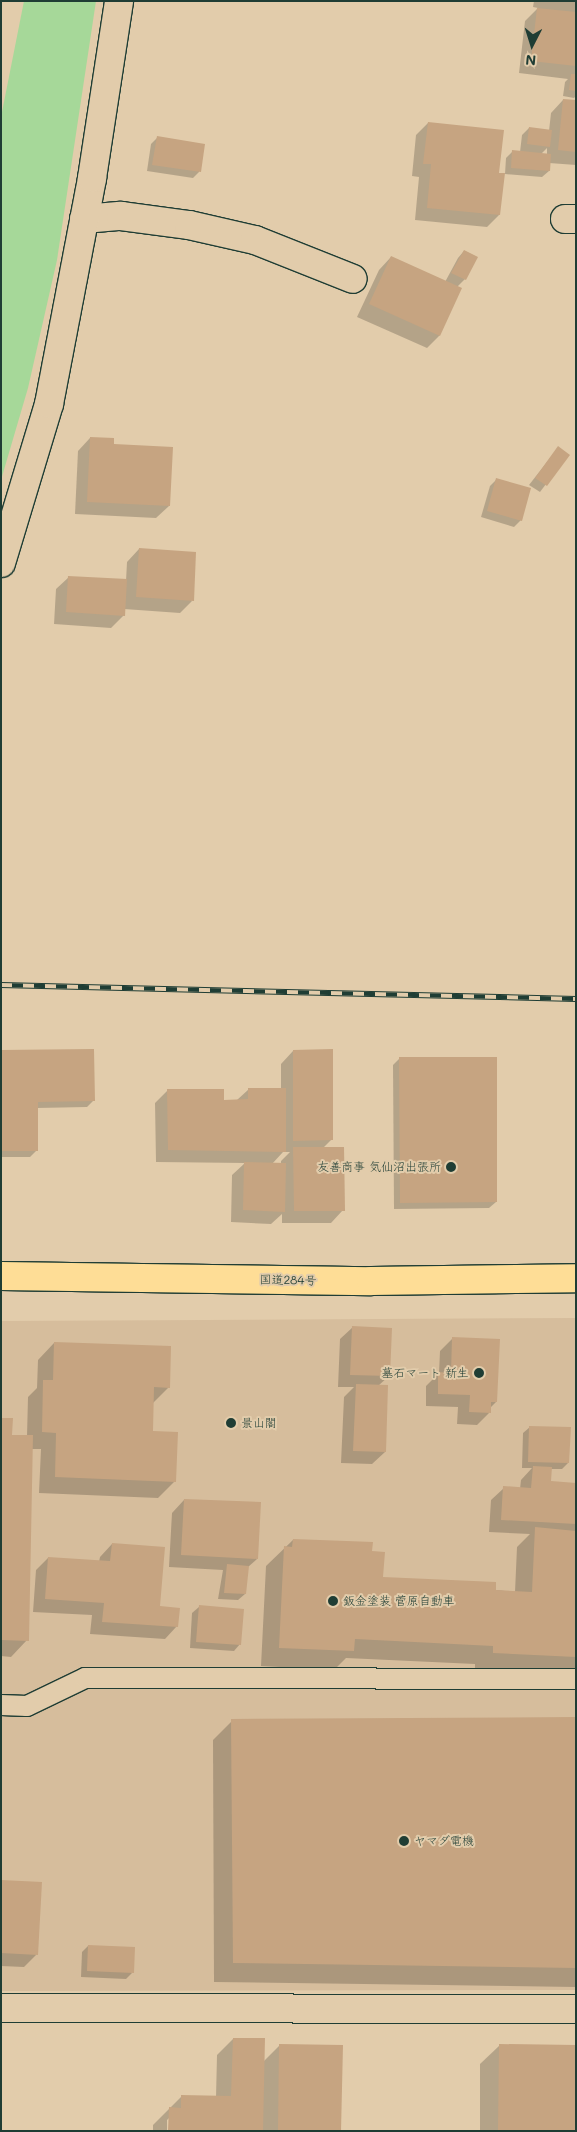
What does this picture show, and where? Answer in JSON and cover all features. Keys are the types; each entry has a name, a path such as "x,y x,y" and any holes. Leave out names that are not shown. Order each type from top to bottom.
{"highway":[{"name":"国道284号","path":"1,1276 371,1281 576,1278"}],"street":[{"path":"1,563 49,404 84,219 119,1"},
{"path":"84,219 120,216 189,225 255,240 353,278"},
{"path":"1,2008 576,2009"}],"lane":[{"path":"1,1705 27,1706 85,1678 576,1679"}],"shaded area":[{"path":"576,1318 576,1990 1,1991 1,1321"}],"green space":[{"path":"24,1 96,1 57,260 28,388 1,480 1,117"}],"building":[{"path":"537,8 576,12 576,66 531,61"},
{"path":"571,74 576,74 576,91 569,90"},
{"path":"563,99 576,100 576,152 558,150"},
{"path":"428,122 504,130 499,173 505,173 500,215 427,208 431,164 423,164"},
{"path":"529,127 552,130 550,147 527,144"},
{"path":"157,136 205,144 201,172 152,165"},
{"path":"512,150 551,154 550,171 511,168"},
{"path":"464,250 478,257 466,280 451,273"},
{"path":"391,256 462,288 440,336 369,304"},
{"path":"90,437 114,438 114,444 173,447 170,506 87,502"},
{"path":"558,446 570,455 547,486 535,478"},
{"path":"496,478 531,488 522,521 487,511"},
{"path":"139,548 196,552 194,601 136,597"},
{"path":"68,576 127,579 125,616 66,612"},
{"path":"94,1049 95,1101 38,1102 38,1151 1,1151 1,1050"},
{"path":"333,1049 333,1140 293,1141 293,1050"},
{"path":"399,1057 497,1057 497,1202 400,1203"},
{"path":"248,1088 286,1088 286,1152 168,1150 167,1089 224,1089 224,1100 248,1099"},
{"path":"293,1147 344,1147 345,1211 294,1211"},
{"path":"244,1162 286,1163 285,1212 243,1210"},
{"path":"352,1326 392,1328 390,1376 350,1375"},
{"path":"452,1337 500,1339 497,1402 491,1402 491,1413 469,1412 470,1395 438,1394 438,1372 451,1373"},
{"path":"54,1342 171,1346 170,1388 154,1387 153,1431 178,1432 176,1482 55,1477 56,1433 42,1432 43,1380 53,1380"},
{"path":"356,1384 388,1385 386,1452 353,1451"},
{"path":"1,1418 13,1418 12,1435 33,1435 29,1641 1,1640"},
{"path":"529,1426 571,1427 569,1463 528,1462"},
{"path":"533,1466 552,1467 551,1481 576,1483 576,1524 501,1520 503,1486 531,1488"},
{"path":"184,1499 261,1502 258,1559 181,1555"},
{"path":"535,1527 576,1531 576,1657 493,1653 493,1646 355,1639 354,1651 279,1648 284,1546 292,1547 293,1539 373,1542 372,1551 385,1552 383,1577 496,1582 496,1590 532,1592"},
{"path":"112,1543 165,1547 160,1606 180,1608 178,1627 102,1622 104,1603 45,1599 48,1557 110,1561"},
{"path":"227,1564 249,1566 246,1594 224,1593"},
{"path":"199,1605 244,1609 241,1645 196,1642"},
{"name":"ヤマダ電機","path":"576,1717 576,1968 233,1963 231,1719"},
{"path":"1,1880 42,1882 38,1955 1,1953"},
{"path":"88,1945 135,1947 134,1973 87,1971"},
{"path":"233,2038 265,2038 263,2131 168,2131 169,2107 181,2108 181,2095 231,2096"},
{"path":"279,2044 343,2045 341,2131 278,2131"},
{"path":"499,2044 576,2045 576,2131 498,2131"}],"railway":[{"path":"1,985 576,999"}],"place":[{"name":"友善商事 気仙沼出張所","path":"451,1167"},
{"name":"墓石マート 新生","path":"479,1373"},
{"name":"景山閣","path":"231,1423"},
{"name":"鈑金塗装 菅原自動車","path":"333,1601"},
{"name":"ヤマダ電機","path":"404,1841"}]}
